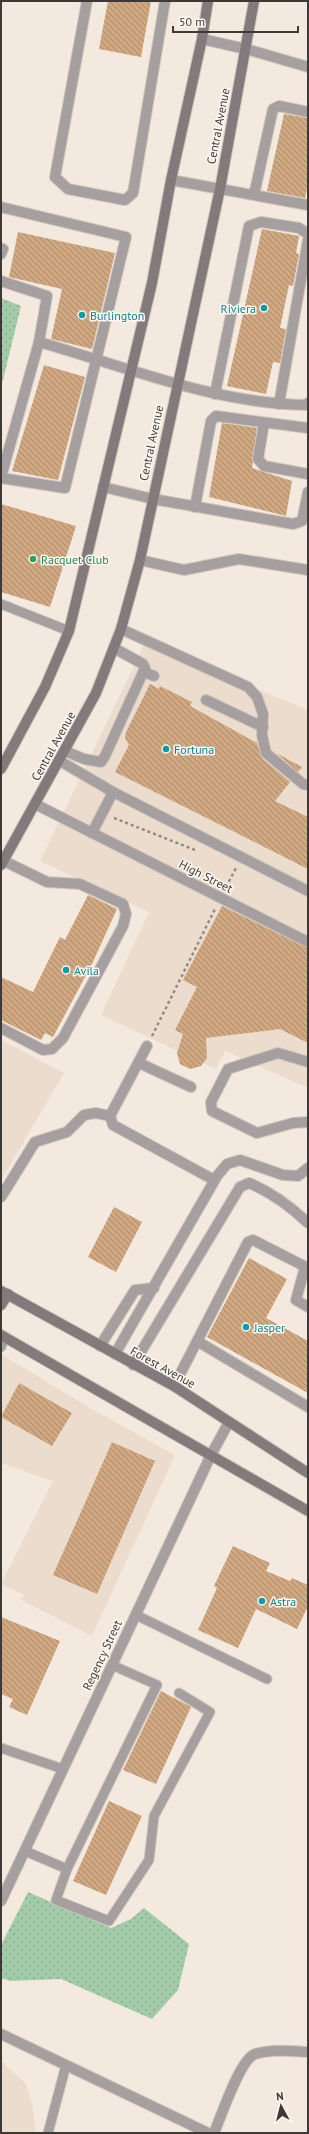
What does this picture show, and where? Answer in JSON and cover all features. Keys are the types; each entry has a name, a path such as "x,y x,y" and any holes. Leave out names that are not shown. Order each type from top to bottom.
{"main road":[{"path":"1,769 45,687 69,631 152,283 170,180 202,39 208,1"},
{"name":"Central Avenue","path":"2,863 66,751 96,693 121,629 140,560 220,189 254,1"},
{"path":"1,1305 4,1292"},
{"name":"Forest Avenue","path":"4,1292 133,1365 174,1386 308,1473"},
{"path":"2,1340 211,1455 308,1511"}],"street":[{"path":"87,1 55,177 68,189 125,200 133,193 165,1"},
{"path":"202,39 246,49 308,67"},
{"path":"254,195 273,109 280,106 308,112"},
{"path":"170,180 308,205"},
{"path":"1,207 126,237 65,488 1,477 39,342 47,296 1,281"},
{"path":"215,394 248,226 261,222 299,228 308,234"},
{"path":"279,404 308,240"},
{"path":"1,248 3,248 1,254"},
{"path":"39,342 97,359 131,372 215,394 279,404 305,405 308,403"},
{"path":"195,507 210,421 216,416 308,428"},
{"path":"264,422 258,459 264,466 308,474"},
{"path":"103,487 153,499 293,524 302,521 308,492"},
{"path":"140,560 184,570 239,559 308,570"},
{"path":"121,629 248,687 257,697 263,714 262,735 266,752 303,784 308,785"},
{"path":"66,751 84,759 101,762 105,756 145,668 142,664 114,648"},
{"path":"144,672 154,676"},
{"path":"206,700 263,726"},
{"path":"60,761 113,792 308,890"},
{"path":"92,833 113,792"},
{"name":"High Street","path":"35,804 308,942"},
{"path":"1,1028 43,1050 52,1049 64,1038 123,926 126,914 122,904 80,884 47,882 2,863"},
{"path":"147,1046 110,1116 113,1125 214,1180"},
{"path":"308,1062 278,1053 228,1069 211,1102 212,1111 256,1133 293,1122 308,1122"},
{"path":"139,1063 191,1088"},
{"path":"1,1197 35,1142 67,1132 84,1115 96,1113 110,1116"},
{"path":"115,1354 154,1288 214,1180 227,1164 240,1160 283,1175 298,1176 308,1168"},
{"path":"133,1365 240,1187 249,1183 259,1187 296,1212 308,1223"},
{"path":"174,1386 248,1242 253,1240 306,1268 296,1300 308,1307"},
{"path":"100,1346 135,1290 154,1288"},
{"path":"197,1341 308,1407"},
{"name":"Regency Street","path":"1,1901 211,1455 230,1422"},
{"path":"1,2034 208,2133"},
{"path":"214,2133 240,2070 254,2054 280,2050 308,2052"}],"lane":[{"path":"1,604 69,631"},
{"path":"136,1615 267,1679"},
{"path":"112,1665 157,1685 67,1869 56,1900 109,1921 149,1860 154,1816 210,1712 179,1693"},
{"path":"1,1748 63,1769"},
{"path":"25,1851 67,1869"},
{"path":"48,2133 66,2065"}],"path":[{"path":"102,813 201,853"},
{"path":"147,1046 241,857"},
{"path":"230,864 236,867"}],"shaded area":[{"path":"145,643 308,710 308,1088 225,1051 216,1069 101,1015 149,912 40,861"},
{"path":"1,1040 64,1073 1,1180"},
{"path":"1,1354 90,1408 175,1455 92,1636 21,1600 24,1595 1,1584 53,1481 1,1463"},
{"path":"1,2061 26,2084 32,2103 36,2133 1,2133"}],"green space":[{"path":"1,298 21,306 1,388"},
{"path":"28,1892 111,1928 131,1919 144,1908 189,1944 178,1990 152,2019 61,1979 10,1981 1,1978 1,1945"}],"building":[{"path":"108,1 151,1 141,57 99,49"},
{"path":"284,114 308,118 308,185 305,198 267,191"},
{"name":"Riviera","path":"262,229 299,236 296,253 299,254 293,286 289,285 280,328 286,329 280,363 273,362 266,394 227,386"},
{"name":"Burlington","path":"18,232 115,253 92,349 51,339 62,289 9,277"},
{"path":"44,365 85,377 58,480 12,471"},
{"path":"222,423 257,428 252,468 292,481 286,516 209,497"},
{"name":"Racquet Club","path":"1,504 76,526 50,607 1,592"},
{"path":"150,684 159,689 160,686 192,702 190,706 257,743 262,758 290,782 275,801 308,817 308,869 115,772 129,745 125,738 126,732"},
{"path":"276,753 302,767 298,772"},
{"name":"Avila","path":"88,895 117,909 92,964 53,1037 45,1033 41,1040 1,1020 1,977 33,992 60,937 65,940"},
{"path":"222,906 308,948 308,1043 280,1029 206,1038 207,1058 201,1066 190,1069 180,1064 177,1053 183,1034 175,1030 197,987 183,980"},
{"path":"114,1207 142,1222 116,1272 88,1257"},
{"name":"Jasper","path":"249,1258 287,1279 266,1318 308,1341 308,1393 207,1337"},
{"path":"19,1383 72,1413 52,1446 1,1417"},
{"path":"112,1442 155,1461 97,1594 53,1575"},
{"name":"Astra","path":"233,1546 270,1563 266,1571 290,1581 292,1578 308,1585 308,1606 297,1629 256,1609 238,1648 198,1630 217,1588 214,1586"},
{"path":"1,1617 60,1641 27,1715 9,1707 13,1699 1,1694"},
{"path":"161,1691 191,1707 156,1784 123,1770"},
{"path":"109,1801 142,1816 106,1895 73,1881"}],"place":[{"name":"Riviera","path":"264,308"},
{"name":"Burlington","path":"82,315"},
{"name":"Racquet Club","path":"33,559"},
{"name":"Fortuna","path":"166,749"},
{"name":"Avila","path":"66,970"},
{"name":"Jasper","path":"246,1327"},
{"name":"Astra","path":"262,1601"}]}
